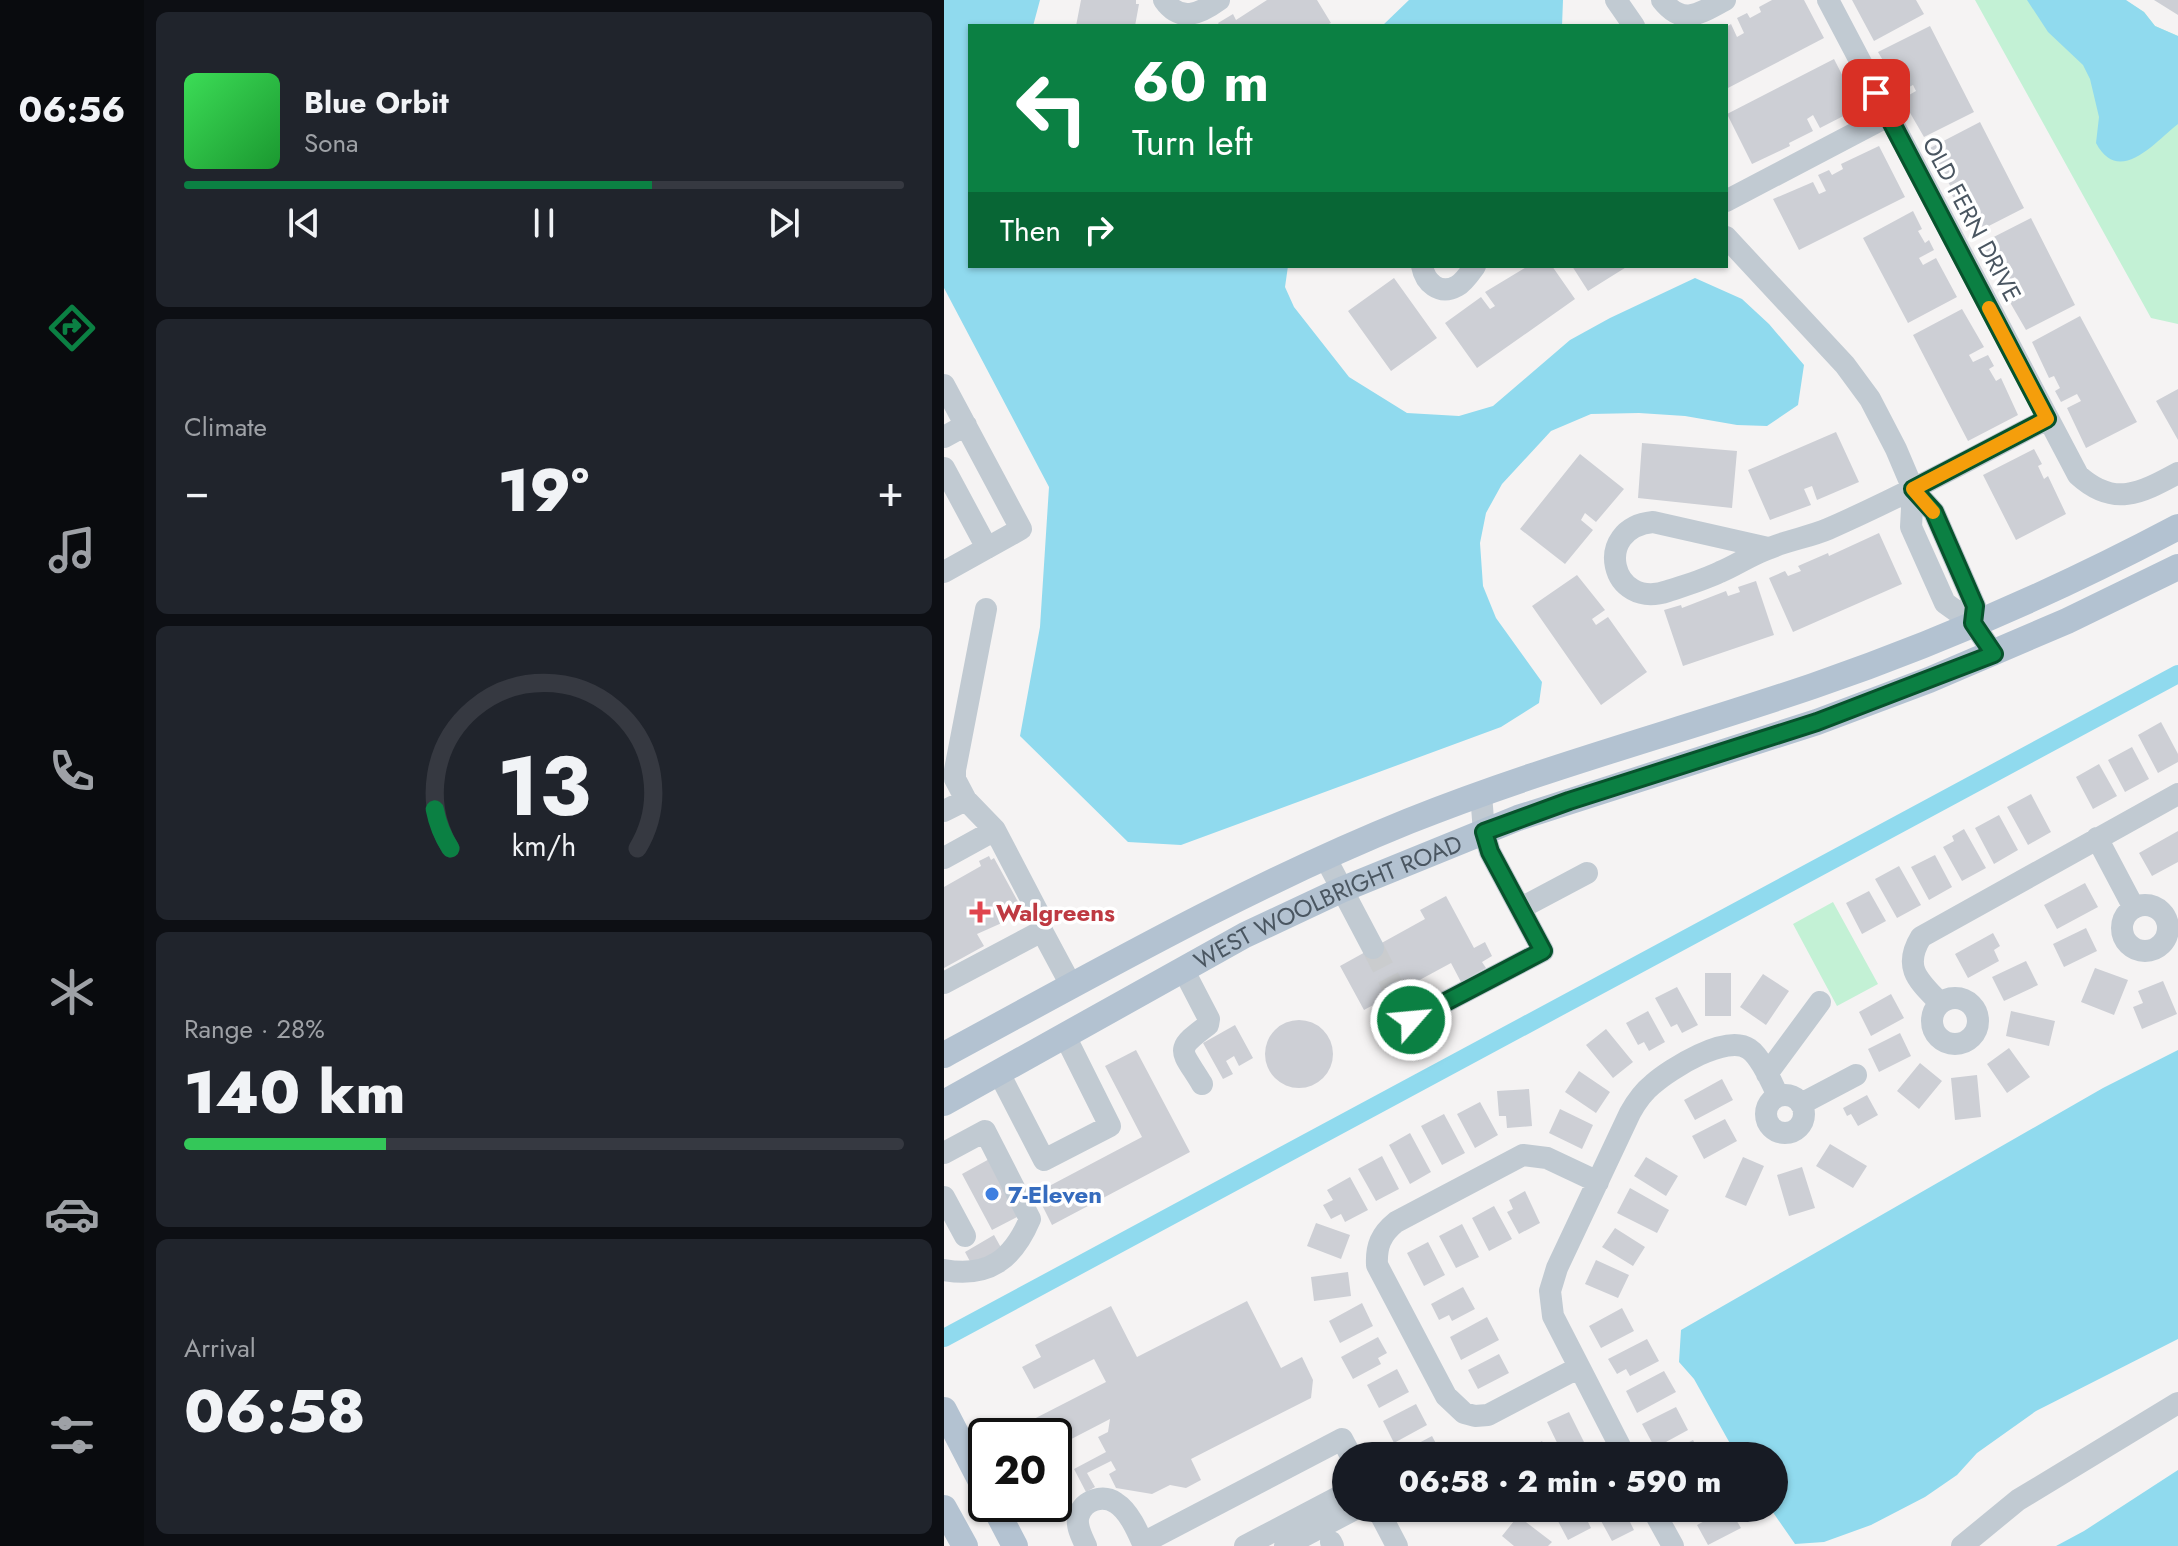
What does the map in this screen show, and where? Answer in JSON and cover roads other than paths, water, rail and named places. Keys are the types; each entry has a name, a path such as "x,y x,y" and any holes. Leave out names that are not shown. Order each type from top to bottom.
{"main road":[{"name":"WEST WOOLBRIGHT ROAD","path":"944,1055 1231,903 1325,857 1481,794 1822,683 1917,648 2063,585 2178,527"},
{"name":"WEST WOOLBRIGHT ROAD","path":"944,1103 1183,969 1291,912 1341,890 1569,801 1817,722 1994,654 2178,567"},
{"path":"944,1410 968,1456"},
{"path":"944,1508 965,1546"},
{"path":"1002,1522 1015,1546"}],"street":[{"path":"1164,0 1173,10 1191,15 1200,13 1219,0"},
{"path":"1616,0 1633,24"},
{"path":"1662,0 1670,10 1681,16 1693,16 1725,0"},
{"name":"OLD FERN DRIVE","path":"1828,0 2078,475 2099,490 2124,495 2137,493 2178,473"},
{"path":"1728,200 1888,116"},
{"path":"1728,239 1845,365 1884,423 1913,489 1911,527 1945,603 1973,623 1994,654"},
{"path":"1423,268 1433,287 1448,289 1462,282 1473,268"},
{"path":"944,385 1021,529 944,572"},
{"path":"1768,548 1653,522 1641,523 1622,536 1616,547 1616,571 1622,581 1642,594 1654,595 1720,572 1768,548 1824,530 1913,489 2047,419"},
{"path":"944,437 966,425"},
{"path":"944,468 987,548"},
{"path":"986,609 949,772 966,800 995,830 1041,918 1042,931 1072,987"},
{"path":"1396,993 1411,1020 1543,951 1490,852 1484,832 1481,794"},
{"path":"1940,1003 1919,981 1914,970 1912,958 1921,937 2178,794"},
{"path":"944,811 966,800"},
{"path":"944,858 995,830"},
{"path":"2097,838 2134,908"},
{"path":"1325,857 1373,948"},
{"path":"1521,908 1587,873"},
{"path":"944,983 1042,931"},
{"path":"1183,969 1209,1019 1208,1025 1183,1047 1202,1084"},
{"path":"1767,1074 1820,1002"},
{"path":"999,1073 1044,1160 1110,1126 1065,1036"},
{"path":"1618,1442 1553,1316 1550,1291 1557,1268 1644,1091 1666,1074 1725,1045 1749,1049 1778,1096"},
{"path":"1801,1104 1856,1075"},
{"path":"1778,1096 1791,1096 1801,1104 1804,1117 1797,1129 1778,1132 1768,1124 1768,1105 1778,1096"},
{"path":"944,1153 985,1131 1030,1219 1021,1241 1005,1258 985,1270 962,1273 944,1270"},
{"path":"1578,1368 1488,1415 1464,1413 1446,1396 1377,1265 1376,1252 1386,1230 1396,1222 1523,1155 1547,1158 1598,1182"},
{"path":"944,1197 965,1236"},
{"path":"1962,1546 2018,1500 2178,1403"},
{"path":"1086,1546 1078,1516 1087,1503 1101,1498 1117,1503 1144,1544 1332,1444"},
{"path":"1384,1522 1397,1546"},
{"path":"1658,1522 1668,1544"},
{"path":"1245,1546 1326,1531"},
{"path":"1285,1546 1326,1531"}],"water":[{"path":"944,0 1040,0 1034,24 968,24 968,268 1288,268 1285,287 1294,307 1349,377 1407,413 1459,416 1493,406 1570,340 1695,278 1742,299 1769,324 1804,365 1798,405 1767,426 1737,425 1685,416 1591,414 1551,431 1502,484 1486,513 1480,543 1483,586 1496,618 1542,682 1539,703 1501,727 1181,845 1128,842 1020,736 1040,627 1049,487 944,288"},
{"path":"1409,0 1563,0 1562,24 1384,24"},
{"path":"2027,0 2126,0 2144,12 2155,26 2178,36 2178,124 2137,157 2115,161 2105,155 2096,143 2099,117 2090,79 2083,65 2048,32"},
{"path":"2178,1050 2178,1339 2036,1411 1977,1453 1957,1475 1925,1497 1871,1525 1824,1542 1795,1544 1780,1522 1788,1522 1788,1442 1729,1442 1694,1379 1679,1362 1681,1330 2103,1088"},
{"path":"2178,1470 2178,1546 2056,1546 2084,1531"}],"waterway":[{"path":"944,1338 2178,674"}],"tunnel":[{"path":"1373,948 1396,993"}],"place":[{"name":"Walgreens","path":"980,912"},
{"name":"7-Eleven","path":"992,1194"}]}
